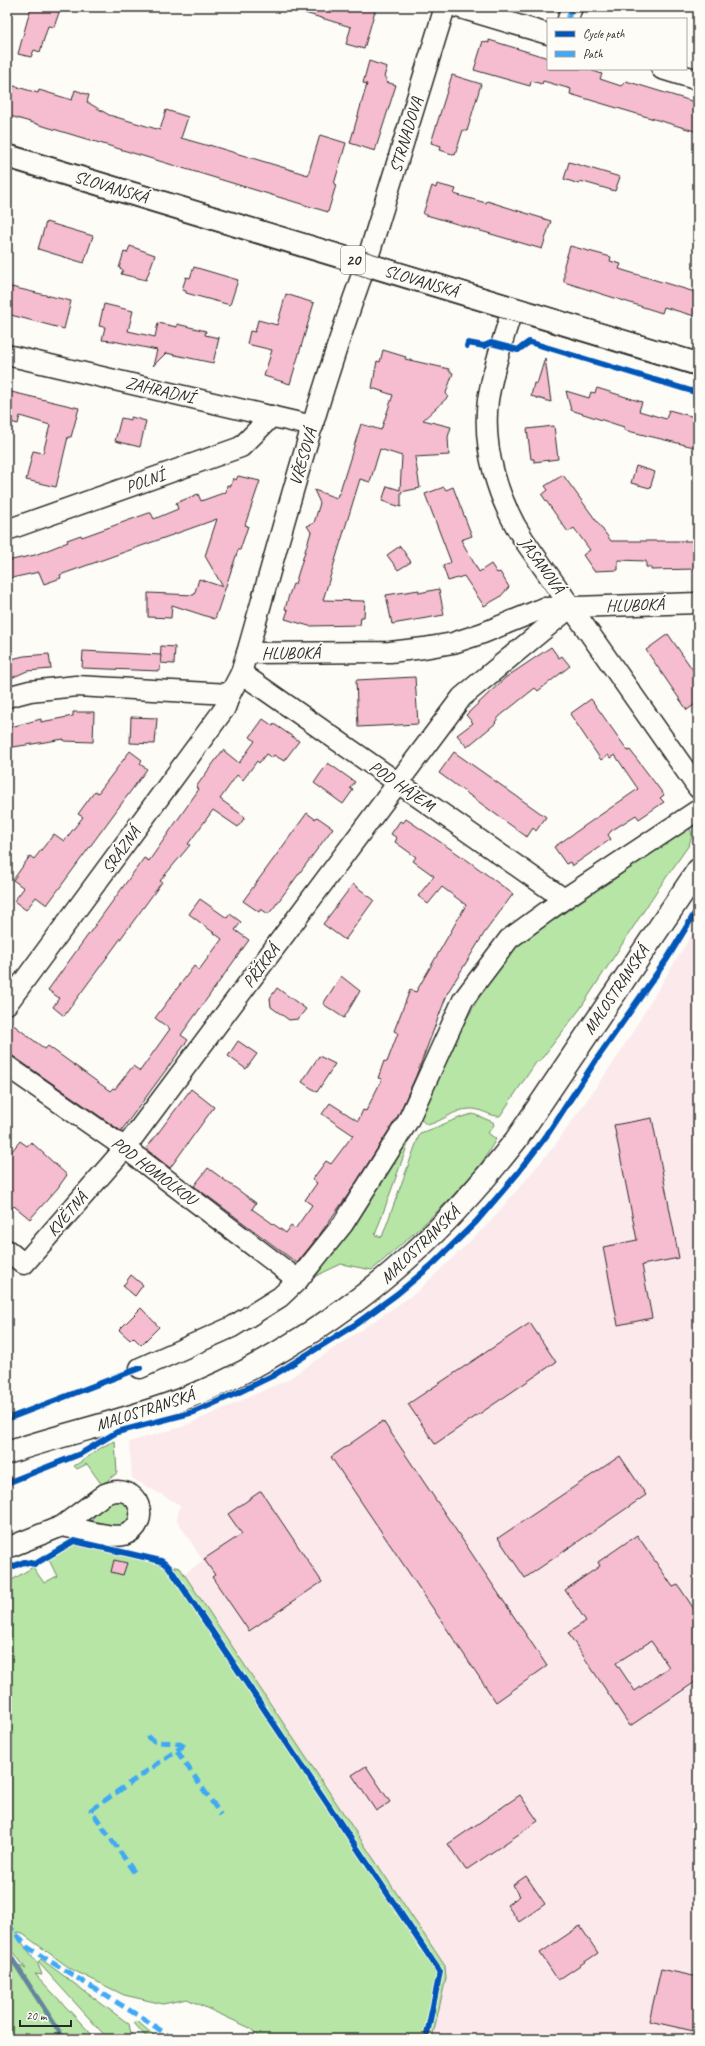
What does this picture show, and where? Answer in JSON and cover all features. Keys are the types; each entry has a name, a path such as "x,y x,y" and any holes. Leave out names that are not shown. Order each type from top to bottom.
{"main road":[{"name":"SLOVANSKÁ","path":"7,156 698,364"},
{"name":"MALOSTRANSKÁ","path":"7,1453 50,1438 158,1408 184,1399 220,1383 257,1365 324,1325 381,1284 431,1239 484,1181 516,1140 698,870"}],"street":[{"name":"STRNADOVA","path":"366,264 445,7"},
{"path":"457,7 547,34"},
{"path":"568,18 572,7"},
{"path":"665,70 698,80"},
{"name":"VŘESOVÁ","path":"247,653 313,426 355,292 366,264"},
{"name":"JASANOVÁ","path":"513,308 488,401 490,453 498,488 514,524 698,788"},
{"name":"ZAHRADNÍ","path":"7,355 313,426"},
{"name":"POLNÍ","path":"7,530 241,447 272,416"},
{"name":"HLUBOKÁ","path":"230,694 241,673 247,653 390,652 453,643 483,633 544,608 698,603"},
{"path":"397,783 462,697 571,607"},
{"name":"POD HÁJEM","path":"241,673 564,898"},
{"path":"7,697 30,691 76,686 230,694"},
{"name":"SRÁZNÁ","path":"7,1004 225,708 230,694"},
{"name":"PŘÍKRÁ","path":"125,1148 397,783"},
{"path":"140,1368 232,1327 280,1297 298,1280 343,1224 408,1121 463,1000 509,939 564,898 698,810"},
{"name":"POD HOMOLKOU","path":"7,1066 125,1148 298,1280"},
{"name":"KVĚTNÁ","path":"7,1250 24,1264 125,1148"},
{"path":"7,1548 62,1526 112,1490 120,1490 128,1493 135,1498 139,1505 140,1514 137,1524 131,1531 123,1535 114,1536 62,1526"}],"shaded area":[{"path":"698,924 698,2039 432,2039 446,1978 445,1966 184,1574 203,1561 177,1520 180,1505 132,1478 129,1442 182,1427 287,1380 417,1292 489,1223 556,1144 616,1059"}],"green space":[{"path":"690,827 692,836 689,845 656,892 580,1009 539,1062 537,1061 500,1116 474,1109 464,1110 453,1113 427,1125 418,1117 424,1113 456,1038 479,997 478,990 519,942 537,926 545,921 554,920 596,891 601,882 613,880 624,872 626,864 638,862 650,855 652,846"},
{"path":"473,1114 493,1122 494,1125 488,1133 496,1139 479,1166 452,1197 372,1270 341,1264 316,1276 412,1133 375,1235 382,1237 420,1133"},
{"path":"115,1441 117,1473 102,1485 87,1464 77,1469 74,1466 99,1449"},
{"path":"108,1499 129,1502 131,1520 121,1528 89,1523"},
{"path":"72,1544 180,1568 445,1966 446,1978 432,2039 260,2039 250,2028 187,1999 163,2004 124,1995 71,1969 20,1932 15,1933 38,1964 42,1975 35,1974 96,2039 7,2039 7,1959 26,1969 7,1943 7,1583 33,1567 44,1583 57,1576 48,1558"},
{"path":"41,1959 129,2024 132,2039 108,2039 38,1962"},
{"path":"137,2021 158,2039 148,2039 134,2023"}],"building":[{"path":"31,7 61,7 54,27 48,26 40,52 34,50 31,57 18,54"},
{"path":"295,7 376,7 364,49 346,44 351,27 295,10"},
{"path":"489,40 547,58 547,70 590,70 602,74 600,79 621,86 626,81 698,103 698,132 570,94 571,89 543,81 542,84 531,81 530,86 474,70 483,41 489,43"},
{"path":"369,61 387,67 384,77 387,78 386,82 396,85 375,151 350,143 367,84 363,83"},
{"path":"452,75 481,84 467,131 463,130 455,155 440,150 441,146 431,143"},
{"path":"7,84 38,93 39,90 72,100 75,90 89,95 87,102 109,115 160,130 166,110 188,117 181,138 308,175 320,135 346,143 334,184 336,185 328,212 7,115"},
{"path":"569,162 620,177 615,191 580,181 579,184 564,179"},
{"path":"437,184 456,189 454,194 486,203 487,201 551,221 542,249 423,214 432,186 436,188"},
{"path":"46,222 93,236 84,263 38,249"},
{"path":"130,246 155,255 146,280 121,274 123,270 119,268 124,252 127,253"},
{"path":"570,246 611,257 610,261 621,264 619,269 698,293 698,317 664,307 662,313 564,282 564,265"},
{"path":"194,267 238,280 230,305 186,293 186,291 182,290 186,277 190,278"},
{"path":"7,286 71,301 64,329 7,314"},
{"path":"286,294 314,303 290,384 264,376 272,350 247,344 250,331 255,332 258,320 277,325"},
{"path":"104,304 133,311 128,331 155,337 158,323 177,327 177,324 206,331 205,335 219,338 213,363 166,353 153,366 157,350 102,340 105,327 99,326"},
{"path":"383,350 406,357 405,359 449,369 449,371 453,373 446,393 448,397 423,420 451,427 448,437 449,455 415,457 420,488 401,492 401,507 382,501 387,486 400,490 402,456 380,449 370,482 360,479 323,600 365,601 364,617 361,617 360,625 309,626 285,619 288,610 285,609 289,595 293,584 295,584 311,532 307,526 314,523 320,503 314,490 337,498 361,424 381,430 393,395 372,388 377,361 380,362"},
{"path":"545,358 551,402 531,396 534,383 537,384"},
{"path":"597,388 642,402 639,411 666,419 669,410 698,418 698,448 624,430 624,427 571,410 566,391 589,398 591,392 595,393"},
{"path":"7,391 79,408 71,437 68,437 56,487 26,480 33,451 43,453 50,425 20,416 18,424 7,421"},
{"path":"131,417 146,421 140,447 115,441 121,418 131,420"},
{"path":"554,426 558,459 534,462 534,459 531,459 527,429"},
{"path":"636,466 655,472 650,488 631,483"},
{"path":"563,475 611,541 698,541 696,569 651,570 651,567 646,567 646,561 618,560 618,570 594,571 583,555 590,550 574,528 568,532 542,495 548,490 545,486"},
{"path":"238,476 260,481 245,525 248,526 240,550 238,550 215,619 172,605 171,618 148,617 148,593 194,595 199,579 223,587 205,556 217,519 60,575 61,578 44,584 39,572 7,579 7,561 35,555 68,542 67,540 81,535 82,537 149,513 151,513 154,519 178,509 176,503 198,494 201,501 226,492 227,485 231,486 233,478 236,480"},
{"path":"444,487 446,490 453,487 472,536 461,540 479,572 491,564 497,573 500,572 509,587 500,597 484,606 464,576 448,581 443,566 451,562 425,494"},
{"path":"400,546 411,562 398,570 387,555"},
{"path":"439,589 444,615 392,624 386,595 419,590 419,593"},
{"path":"668,634 695,673 692,675 698,682 698,702 687,710 646,650"},
{"path":"161,646 175,647 174,664 160,663"},
{"path":"551,647 559,658 562,656 570,666 538,691 535,688 500,716 495,722 496,723 467,747 457,735 473,723 466,715 505,678"},
{"path":"83,651 161,655 160,671 82,668"},
{"path":"49,654 51,669 27,671 7,680 7,660 24,656"},
{"path":"415,677 418,724 358,727 356,680"},
{"path":"591,699 628,751 630,750 664,795 660,798 664,802 639,819 636,815 611,831 608,835 611,839 572,866 570,862 566,864 554,847 638,789 615,755 610,758 608,755 601,760 570,714"},
{"path":"73,712 94,712 93,742 64,741 64,739 7,748 7,728 41,719 41,722 73,716"},
{"path":"131,717 157,718 155,744 130,743"},
{"path":"263,719 273,726 274,724 299,741 284,761 274,755 272,758 266,754 259,763 257,761 243,780 237,775 220,799 245,817 238,827 213,810 188,844 190,845 160,881 162,882 64,1016 53,1007 59,998 48,990 144,858 149,861 199,789 196,787 223,750 239,763 255,741 250,737"},
{"path":"130,751 142,760 140,764 147,769 47,905 36,897 26,910 14,901 24,888 13,880 30,856 34,859 54,834 64,841 83,817 78,814 95,791 98,793"},
{"path":"454,752 546,817 536,831 533,828 527,837 439,773"},
{"path":"328,763 355,782 350,788 353,790 343,804 314,783"},
{"path":"307,813 315,819 317,817 333,828 272,910 268,914 261,909 259,912 243,901"},
{"path":"406,819 467,860 513,894 485,932 448,992 416,1076 398,1116 350,1192 297,1263 194,1186 208,1168 256,1203 252,1209 286,1233 291,1226 295,1229 312,1205 305,1200 317,1183 312,1180 326,1161 331,1164 353,1135 322,1114 330,1103 358,1121 363,1110 366,1111 382,1079 378,1078 384,1061 387,1062 398,1033 394,1031 410,990 416,992 466,905 442,887 428,904 418,896 434,876 413,861 416,857 395,842 397,838 391,834 400,821 403,823"},
{"path":"353,884 374,900 345,940 323,924"},
{"path":"200,899 227,918 230,914 241,922 235,930 249,940 181,1035 188,1040 121,1131 7,1052 7,1020 45,1049 48,1046 110,1091 113,1088 115,1089 133,1066 140,1071 170,1029 155,1018 194,966 199,970 222,939 189,914"},
{"path":"341,976 360,991 344,1018 323,1004"},
{"path":"277,988 306,1009 298,1019 289,1020 271,1007 270,998"},
{"path":"238,1041 257,1054 246,1069 228,1056"},
{"path":"319,1056 335,1064 317,1092 302,1082"},
{"path":"191,1089 214,1107 170,1168 146,1149"},
{"path":"652,1118 679,1258 642,1265 652,1318 618,1325 603,1247 637,1240 614,1125"},
{"path":"20,1141 27,1146 31,1142 67,1175 57,1189 30,1219 14,1206 7,1215 7,1157"},
{"path":"131,1275 143,1285 135,1296 123,1286"},
{"path":"141,1308 159,1327 141,1345 133,1337 130,1340 119,1330"},
{"path":"530,1323 556,1362 435,1444 408,1404"},
{"path":"383,1421 547,1666 496,1702 331,1457"},
{"path":"620,1456 646,1495 525,1578 498,1538"},
{"path":"261,1491 322,1582 249,1631 212,1577 215,1575 204,1559 242,1534 228,1514"},
{"path":"637,1535 673,1587 678,1585 698,1615 698,1680 630,1726 568,1633 586,1621 565,1590 600,1566 598,1562","holes":["651,1641 669,1667 635,1691 616,1663"]},
{"path":"114,1560 127,1563 123,1575 111,1572"},
{"path":"366,1766 390,1802 376,1811 352,1775"},
{"path":"520,1795 538,1821 466,1870 448,1844"},
{"path":"526,1876 545,1904 519,1922 507,1905 520,1896 513,1885"},
{"path":"580,1926 598,1953 558,1980 540,1953"},
{"path":"661,1969 698,1977 698,2032 649,2021"}],"waterway":[{"path":"7,1951 64,2039"}],"tram line":[{"path":"7,143 698,352"},
{"path":"7,169 698,377"}],"marked path":[{"path":"568,18 572,7"},
{"path":"147,1736 151,1740 177,1743 186,1748"},
{"path":"134,1872 91,1810 183,1746"},
{"path":"177,1751 221,1815"},
{"path":"7,1923 27,1947 147,2021 173,2039"}],"cycle path":[{"path":"467,346 468,343 484,346 491,343 518,350 529,342 698,393"},
{"path":"7,1483 80,1454 117,1432 194,1412 237,1393 274,1375 356,1324 397,1294 433,1264 476,1222 518,1173 547,1135 596,1060 667,959 698,908"},
{"path":"7,1419 140,1368"},
{"path":"7,1569 24,1562 35,1564 74,1541 161,1561 169,1567 440,1972 426,2039"}]}
